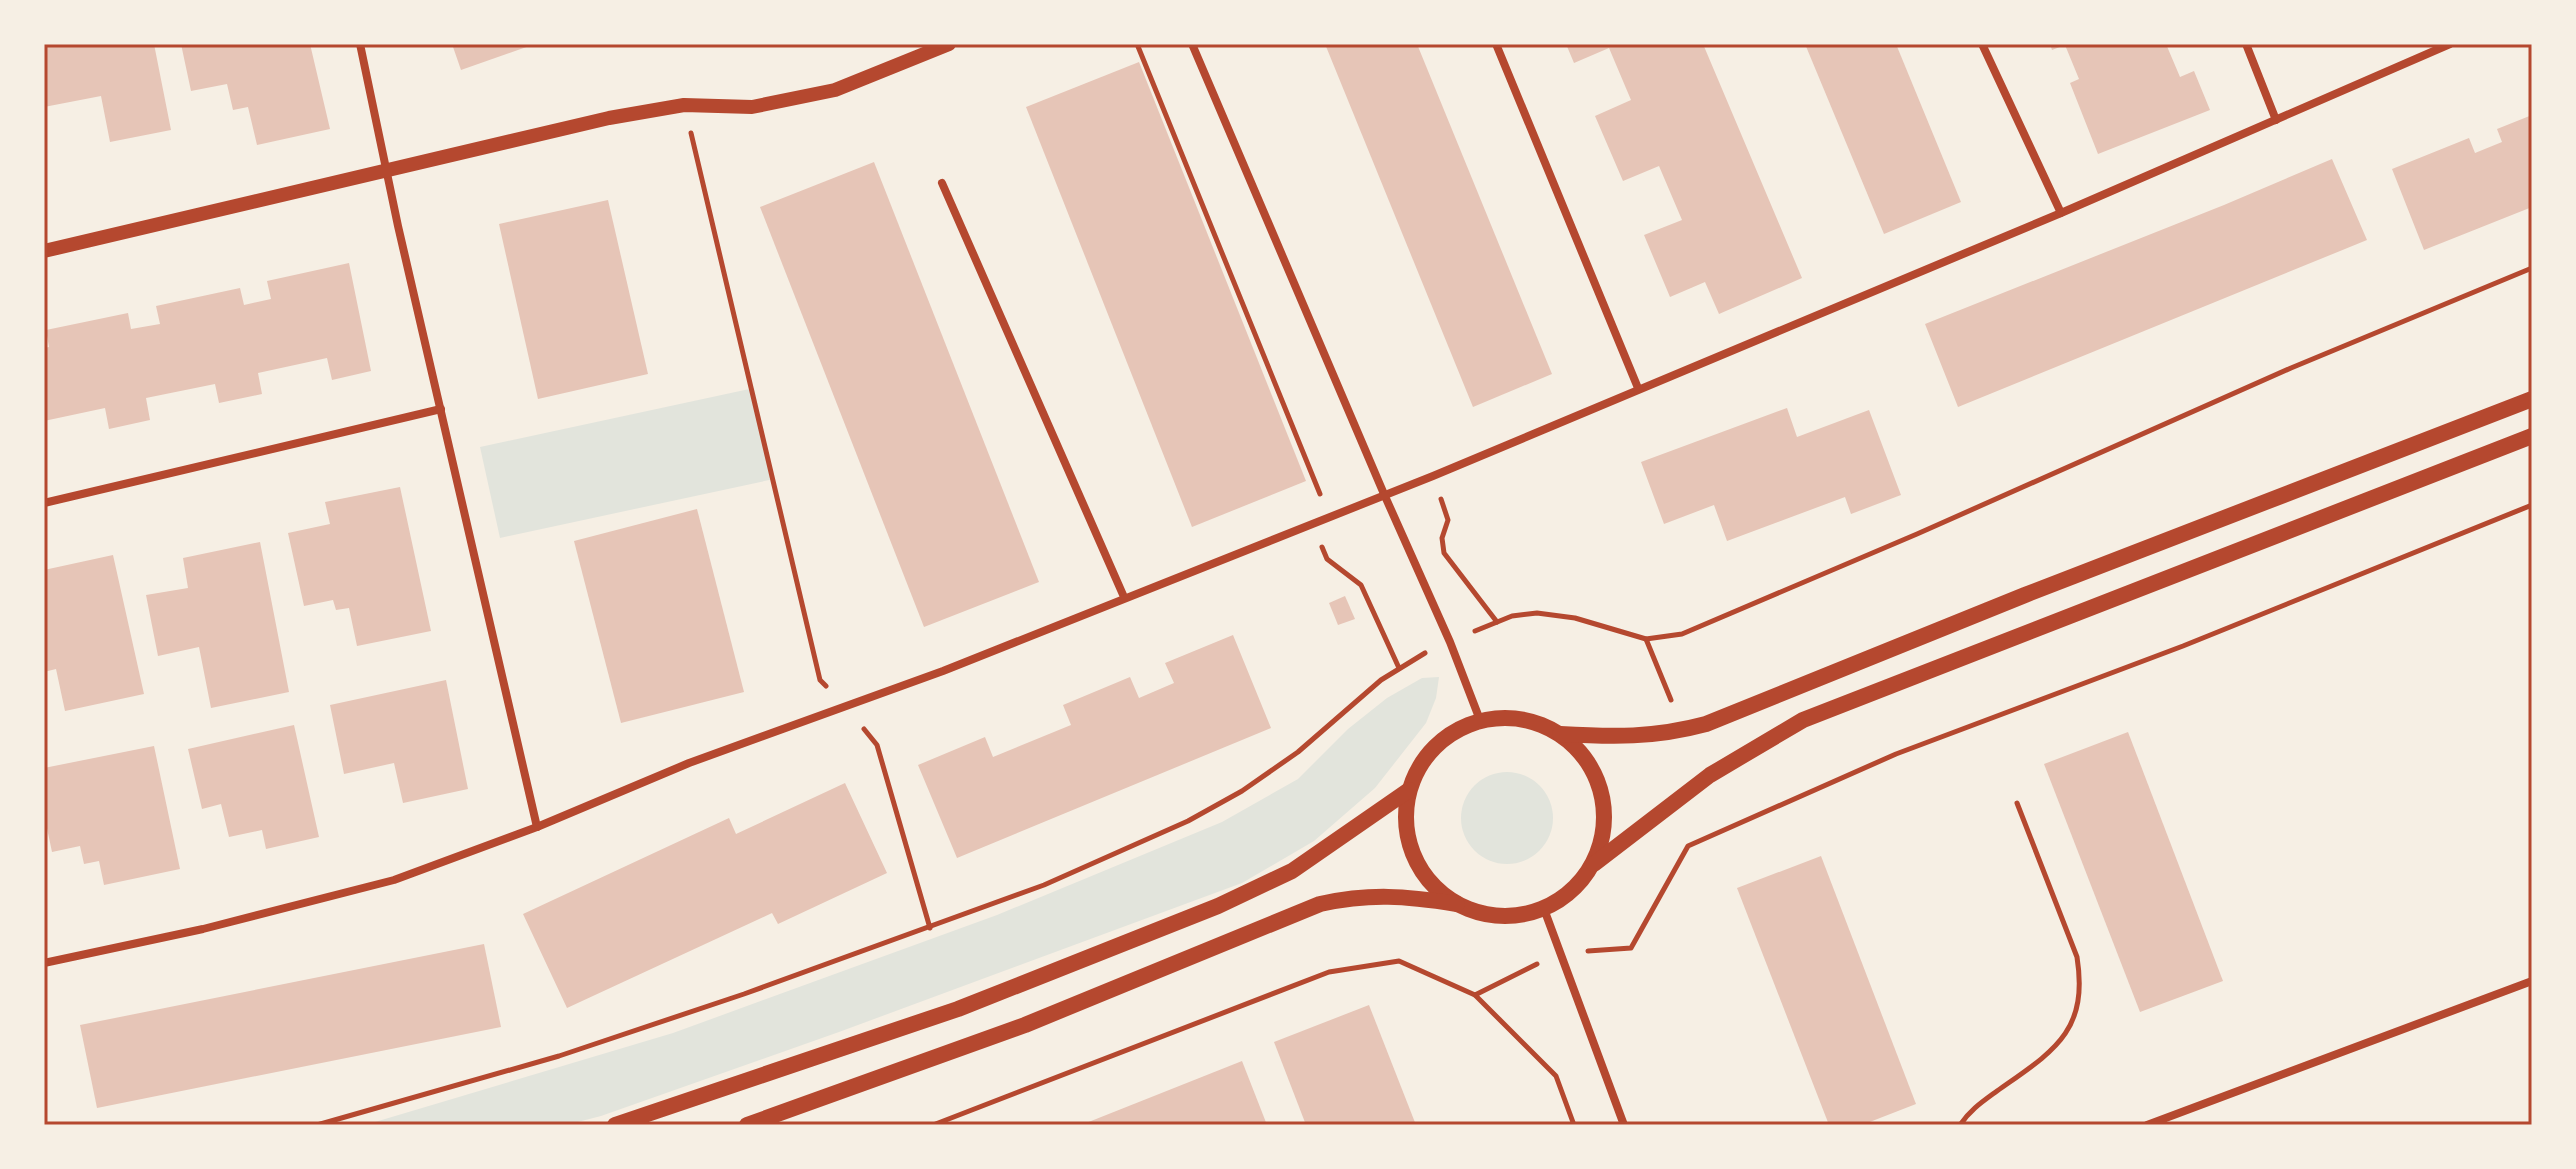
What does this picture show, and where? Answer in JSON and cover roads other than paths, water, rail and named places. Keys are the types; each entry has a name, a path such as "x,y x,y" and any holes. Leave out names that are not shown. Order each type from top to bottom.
{"main road":[{"path":"1560,734 1626,738 1706,724 2025,595 2532,399"},
{"path":"1594,864 1710,775 1803,720 2532,436"},
{"path":"1501,717 1521,719 1541,724 1560,734 1576,747 1599,782 1605,824 1594,864 1581,883 1564,898 1544,909 1522,915 1500,916 1477,913 1457,904 1428,880 1410,846 1406,809 1409,790 1424,759 1449,735 1480,720 1501,717"},
{"path":"615,1125 958,1009 1218,906 1292,871 1409,790"},
{"path":"747,1125 1025,1025 1320,904 1371,895 1457,904"}],"street":[{"path":"360,44 386,171 537,827"},
{"path":"44,251 609,118 684,105 752,107 835,90 949,44"},
{"path":"1192,44 1450,642 1480,720"},
{"path":"1496,44 1638,388"},
{"path":"1982,44 2061,213"},
{"path":"2246,44 2276,120"},
{"path":"44,963 203,929 394,880 537,827 689,763 847,708 1433,476 2061,213 2450,44"},
{"path":"942,183 1124,597"},
{"path":"44,503 441,409"},
{"path":"1544,909 1624,1125"},
{"path":"2147,1125 2532,981"}]}
